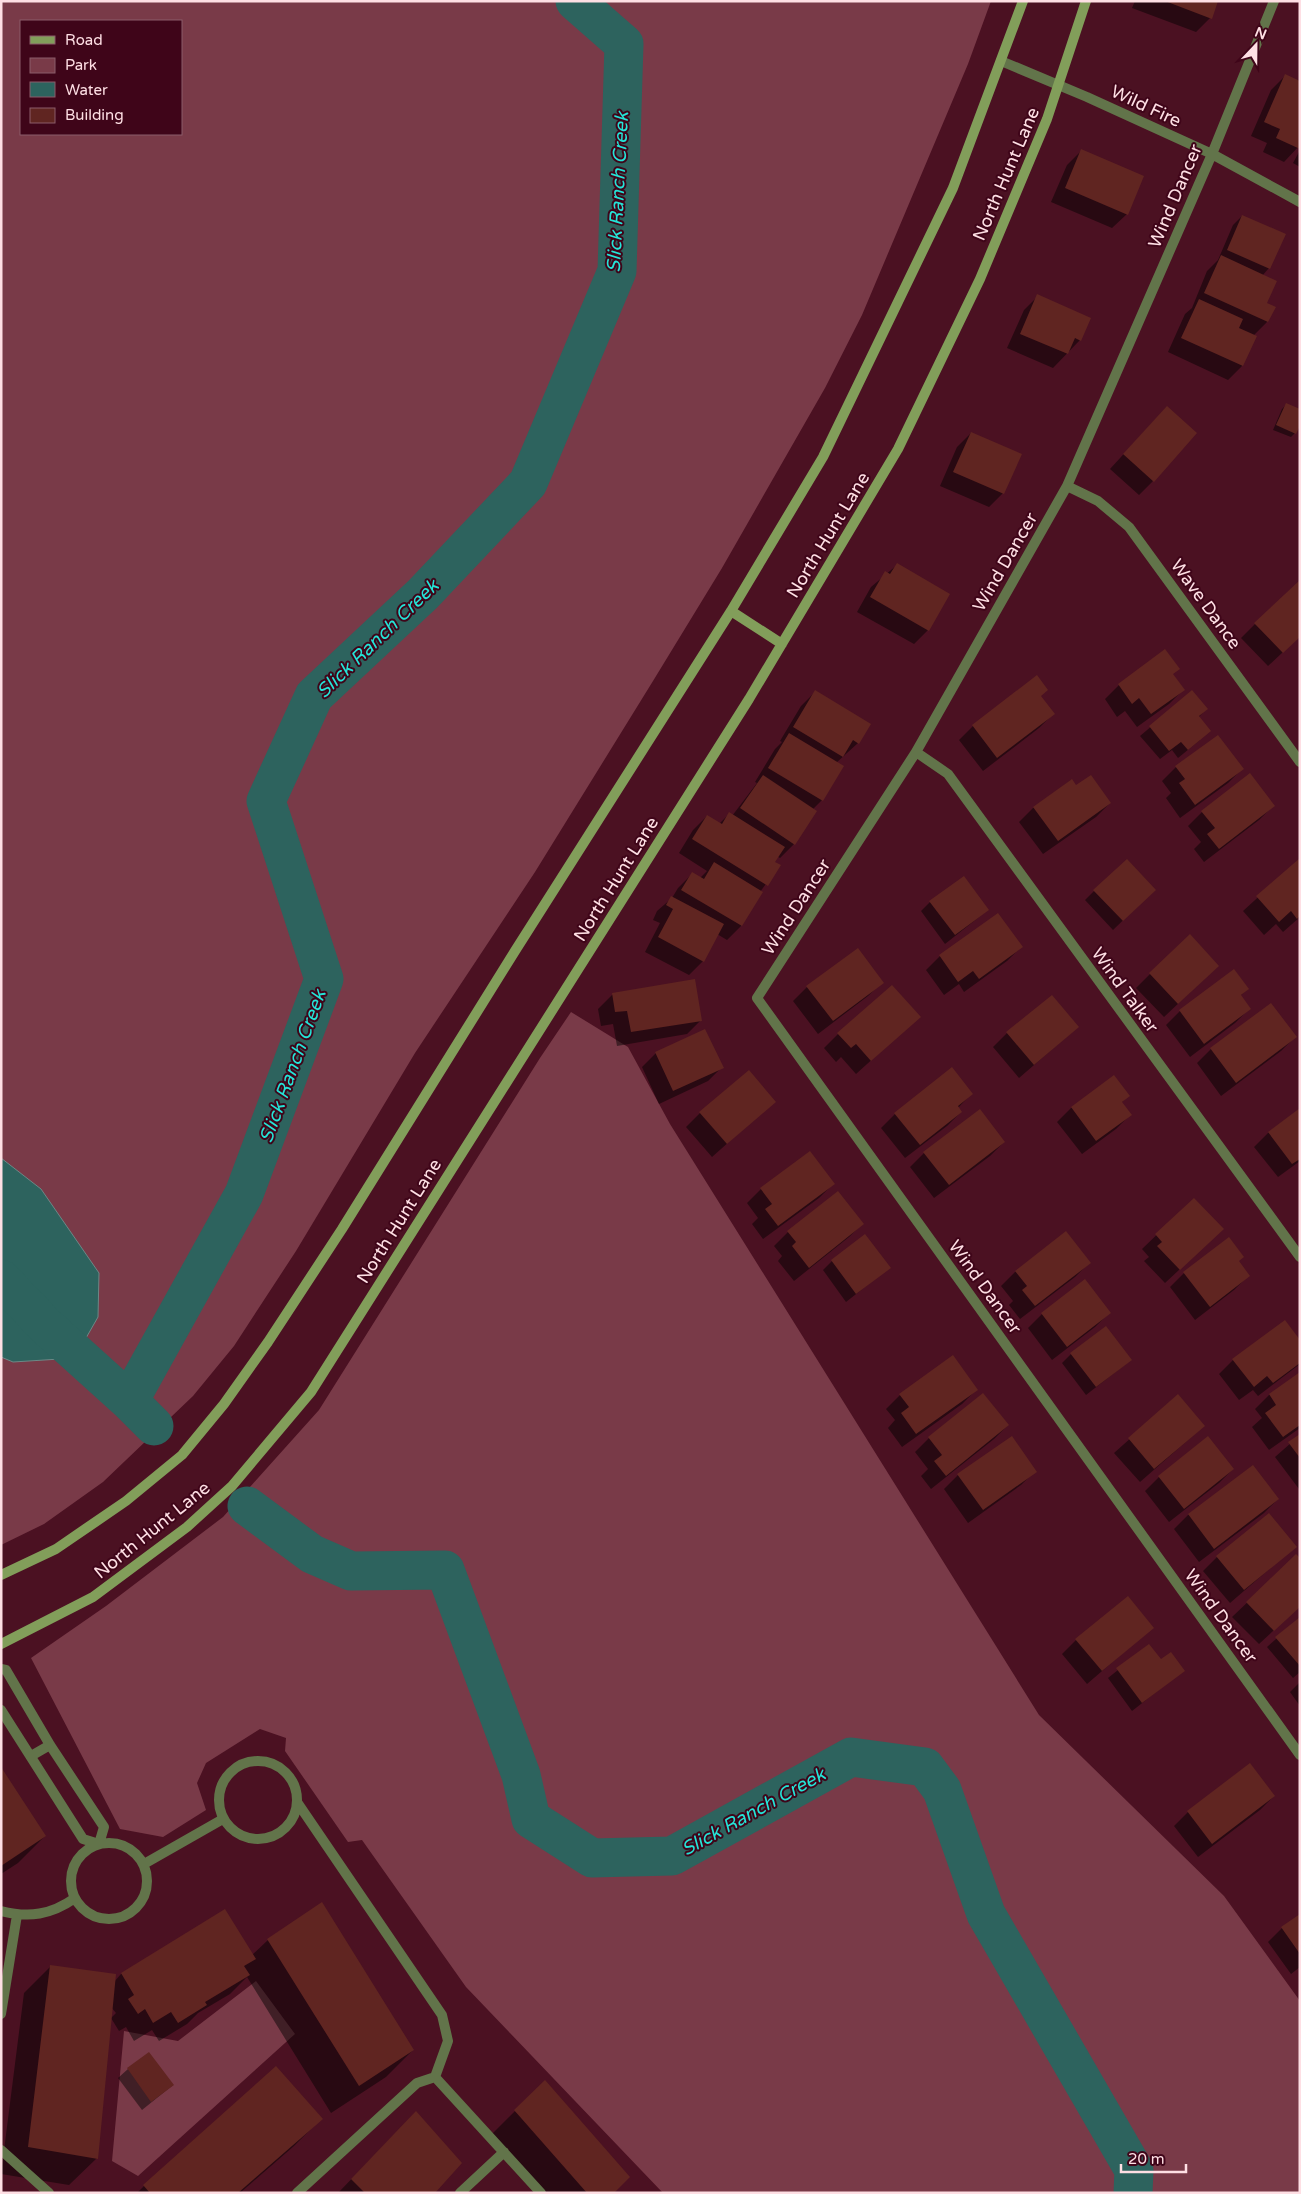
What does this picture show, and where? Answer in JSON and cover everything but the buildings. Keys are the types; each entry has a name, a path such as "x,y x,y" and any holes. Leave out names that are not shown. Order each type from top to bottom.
{"main road":[{"path":"1,1575 56,1549 126,1501 182,1455 224,1404 268,1342 347,1221 514,952 731,611 823,457 953,188 1023,1"},
{"name":"North Hunt Lane","path":"1,1644 93,1597 187,1527 232,1486 311,1392 782,644 898,449 980,279 1060,85 1086,1"},
{"path":"731,611 782,644"}],"street":[{"name":"Wind Dancer","path":"1274,1 1212,154 1067,486 916,752 757,998 1300,1755"},
{"name":"Wild Fire","path":"1001,61 1060,85 1212,154 1300,202"},
{"name":"Wave Dance","path":"1067,486 1098,501 1129,526 1300,762"},
{"name":"Wind Talker","path":"916,752 948,774 1300,1256"},
{"path":"1,1669 6,1670 50,1745 104,1827 99,1844"},
{"path":"1,1710 84,1839 99,1844"},
{"path":"31,1756 50,1745"},
{"path":"257,1761 270,1762 282,1769 290,1778 296,1790 298,1802 295,1815 288,1826 278,1834 266,1839 254,1840 241,1836 231,1829 223,1819 219,1806 221,1786 232,1770 244,1764 257,1761"},
{"path":"298,1802 442,2015 448,2041 435,2077"},
{"path":"144,1864 223,1819"},
{"path":"113,1842 126,1846 137,1854 144,1864 148,1877 147,1891 142,1902 132,1912 120,1918 107,1919 94,1916 83,1909 75,1898 71,1876 74,1865 84,1852 99,1844 113,1842"},
{"path":"1,1911 17,1915 36,1915 62,1907 75,1898"},
{"path":"1,2014 17,1915"},
{"path":"435,2077 541,2193"},
{"path":"297,2193 417,2083 435,2077"},
{"path":"1,2150 48,2193"},
{"path":"460,2193 504,2152"}],"green space":[{"path":"1,1 991,1 968,64 862,315 825,388 722,568 535,872 415,1053 296,1251 234,1346 193,1396 103,1482 44,1524 1,1545"},
{"path":"571,1012 628,1047 670,1124 1039,1715 1224,1896 1300,2001 1300,2193 663,2193 466,1987 362,1840 348,1842 285,1751 286,1738 260,1729 206,1763 197,1783 206,1810 163,1837 120,1829 31,1658 106,1606 223,1517 319,1410 540,1058"},
{"path":"256,1981 295,2034 138,2176 112,2161 124,2031 178,2041"}],"water":[{"path":"1,1158 41,1189 99,1273 98,1317 82,1345 60,1359 13,1362 1,1357"}],"waterway":[{"name":"Slick Ranch Creek","path":"154,1426 129,1401 244,1194 324,979 266,801 314,696 423,594 528,483 617,271 624,44 575,1"},
{"path":"1,1279 46,1326 129,1401"},
{"name":"Slick Ranch Creek","path":"247,1506 312,1554 351,1571 445,1570 521,1775 531,1819 592,1858 672,1856 851,1757 925,1767 942,1790 986,1914 1134,2170 1133,2193"}]}
